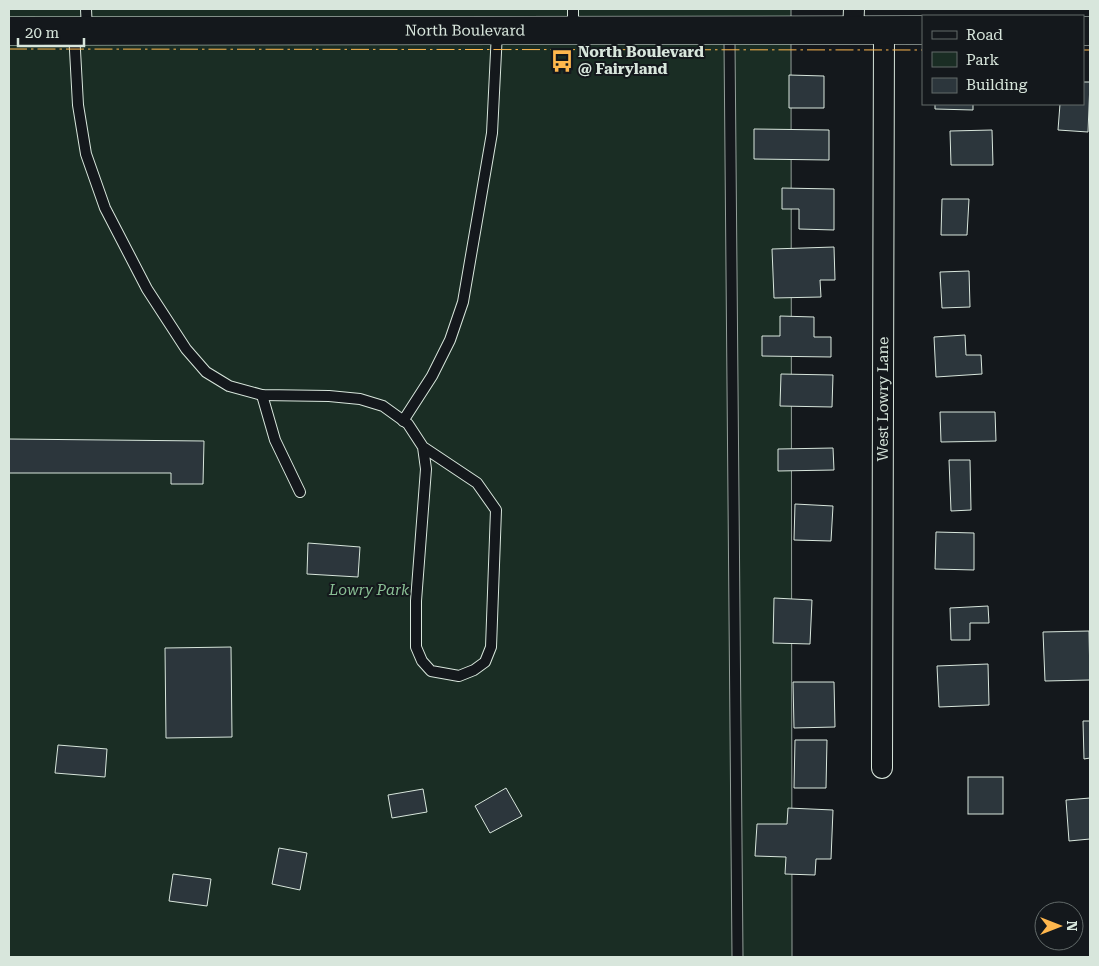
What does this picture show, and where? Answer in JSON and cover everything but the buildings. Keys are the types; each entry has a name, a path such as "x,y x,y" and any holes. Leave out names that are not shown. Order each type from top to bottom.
{"street":[{"name":"North Boulevard","path":"9,31 82,24 497,31 573,20 854,19 884,30 922,30"},
{"name":"West Lowry Lane","path":"882,768 884,30"}],"lane":[{"path":"82,24 78,105 86,154 105,208 146,289 186,349 206,372 229,386 262,395 329,396 360,399 383,406 408,424 423,447 477,483 496,510 491,647 485,662 474,670 459,676 431,671 422,661 416,647 416,601 426,469 423,447"},
{"path":"403,421 432,376 450,340 463,302 492,133 497,31"},
{"path":"262,395 275,440 300,492"}],"green space":[{"path":"9,9 791,9 791,19 9,19"},
{"name":"Lowry Park","path":"9,41 724,42 732,957 9,957"},
{"path":"735,42 791,42 792,957 743,957"}],"power":[{"path":"9,49 922,50"},
{"path":"1084,50 1090,50"}],"place":[{"name":"North Boulevard @ Fairyland","path":"562,61"}]}
